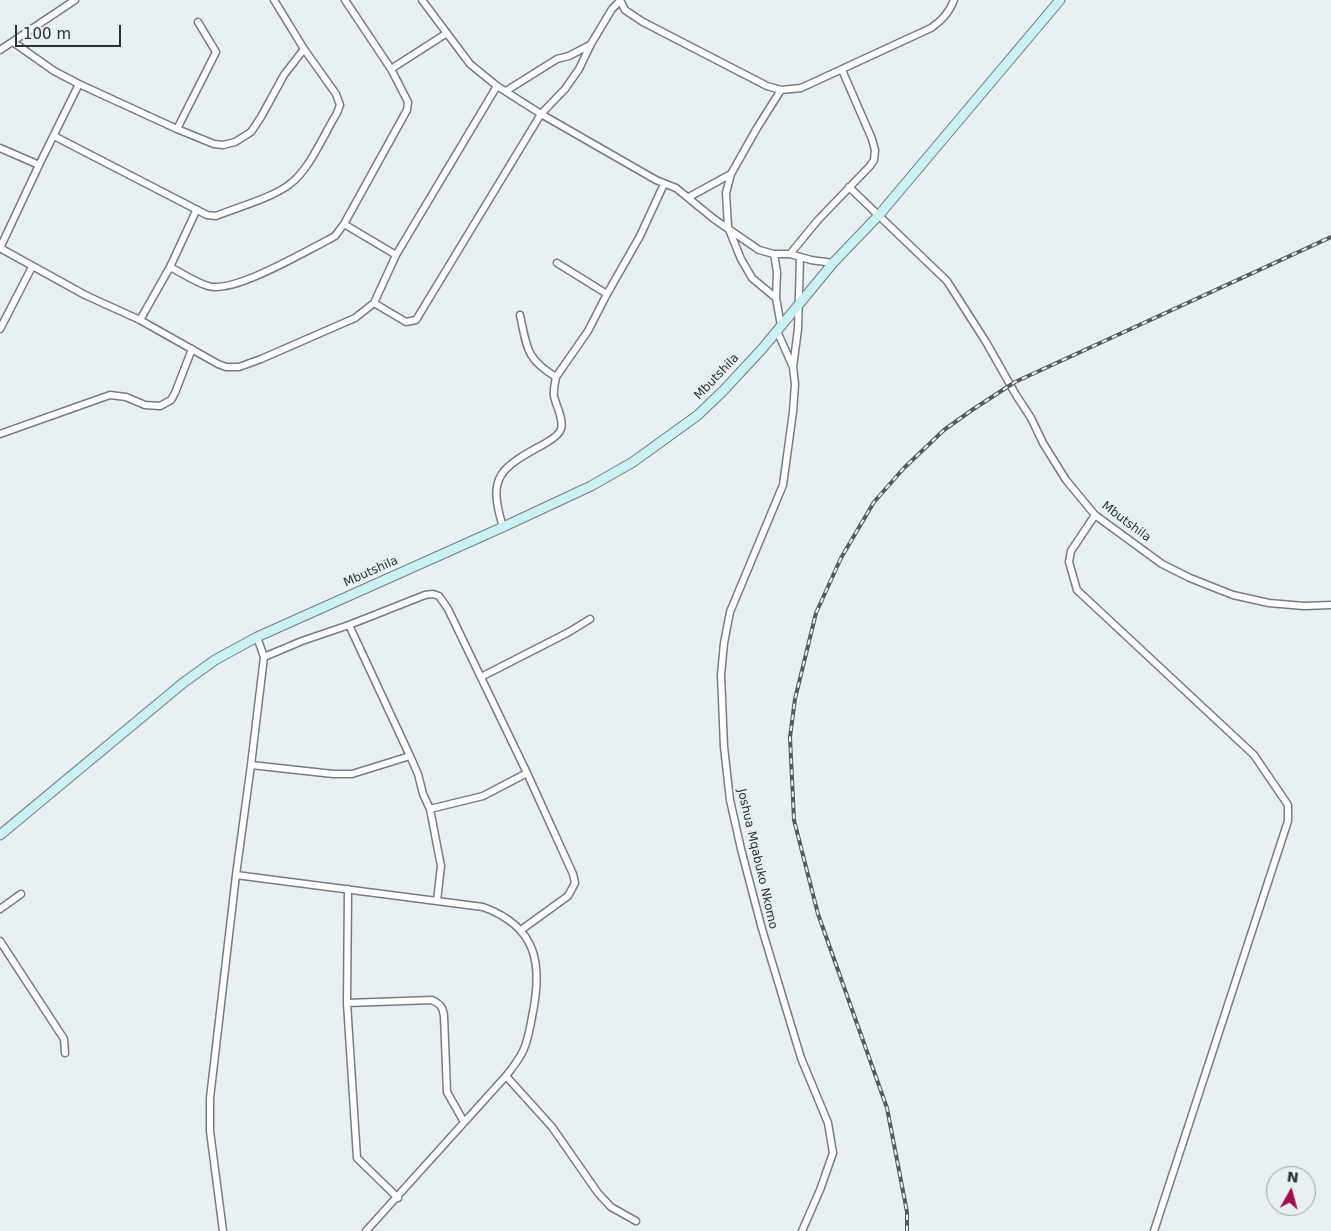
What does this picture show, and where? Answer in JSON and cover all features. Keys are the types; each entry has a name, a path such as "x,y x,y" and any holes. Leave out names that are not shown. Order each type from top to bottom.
{"street":[{"path":"0,50 75,0"},
{"path":"54,136 207,216 216,216 280,190 292,183 306,166 340,105 336,94 304,49 274,0"},
{"path":"170,267 208,286 223,287 242,282 328,240 335,236 344,224 407,110 408,102 391,69 345,0"},
{"path":"422,0 470,64 497,86 541,114 664,184 676,188 714,219 759,250 833,263"},
{"path":"374,303 406,322 416,320 541,114 569,82 612,9 620,1 625,10 643,22 767,86 781,90 800,88 931,28 947,14 954,0"},
{"path":"850,187 879,215 1060,0"},
{"path":"177,129 216,52 198,22"},
{"path":"391,69 447,33"},
{"path":"12,42 54,72 177,129 214,144 229,144 251,132 284,75 304,49"},
{"path":"506,91 557,59 569,56 591,44"},
{"path":"790,254 874,160 875,150 872,139 842,70"},
{"path":"79,84 0,248 85,295 140,320 226,367 239,366 261,359 355,318 374,303 396,255 497,86"},
{"path":"776,298 752,278 741,259 728,228 726,193 731,174 781,90"},
{"path":"0,148 39,165"},
{"path":"689,197 731,174"},
{"path":"503,527 497,503 496,483 501,473 523,455 555,437 561,429 554,394 556,377 588,330 640,236 664,184"},
{"path":"140,320 170,267 196,211"},
{"name":"Mbutshila","path":"1,832 215,660 257,637 591,486 633,462 698,415 723,391 779,329 833,263 879,215 947,281 986,342 1066,480 1095,515 1162,564 1190,578 1233,595 1269,603 1304,606 1331,605"},
{"path":"344,224 396,255"},
{"path":"774,254 777,272 776,298 779,329 793,367"},
{"path":"793,367 797,350 800,257"},
{"path":"557,263 607,294"},
{"path":"0,329 32,267"},
{"path":"520,315 530,355 541,368 556,377"},
{"path":"0,434 110,395 160,406 171,400 175,393 192,349"},
{"name":"Joshua Mqabuko Nkomo","path":"793,367 795,384 794,412 783,485 730,612 724,643 721,675 724,747 729,792 741,849 801,1058 828,1123 832,1153 820,1190 802,1231"},
{"path":"1095,515 1071,551 1069,562 1077,590 1254,755 1288,805 1288,821 1154,1231"},
{"path":"264,657 425,595 433,594 439,596 448,609 527,773 571,867 575,883 568,896 521,930"},
{"path":"481,677 569,632 590,619"},
{"path":"349,625 418,774 423,794 430,809 442,866 437,901"},
{"path":"223,1231 210,1131 210,1098 264,657 257,637"},
{"path":"251,765 333,774 352,774 410,756"},
{"path":"430,809 483,796 527,773"},
{"path":"236,875 484,907 500,913 521,930 532,951 538,968 536,996 523,1050 506,1076 398,1198 366,1231"},
{"path":"348,889 346,1003 357,1158 398,1198"},
{"path":"0,909 21,894"},
{"path":"0,941 64,1039 65,1053"},
{"path":"346,1003 432,1000 439,1004 443,1009 444,1016 447,1092 464,1122"},
{"path":"506,1076 552,1127 598,1193 611,1207 636,1221"}],"railway":[{"path":"907,1231 907,1212 887,1108 818,914 794,820 790,737 795,699 816,613 841,558 874,502 904,468 944,430 1015,382 1331,237"}]}
